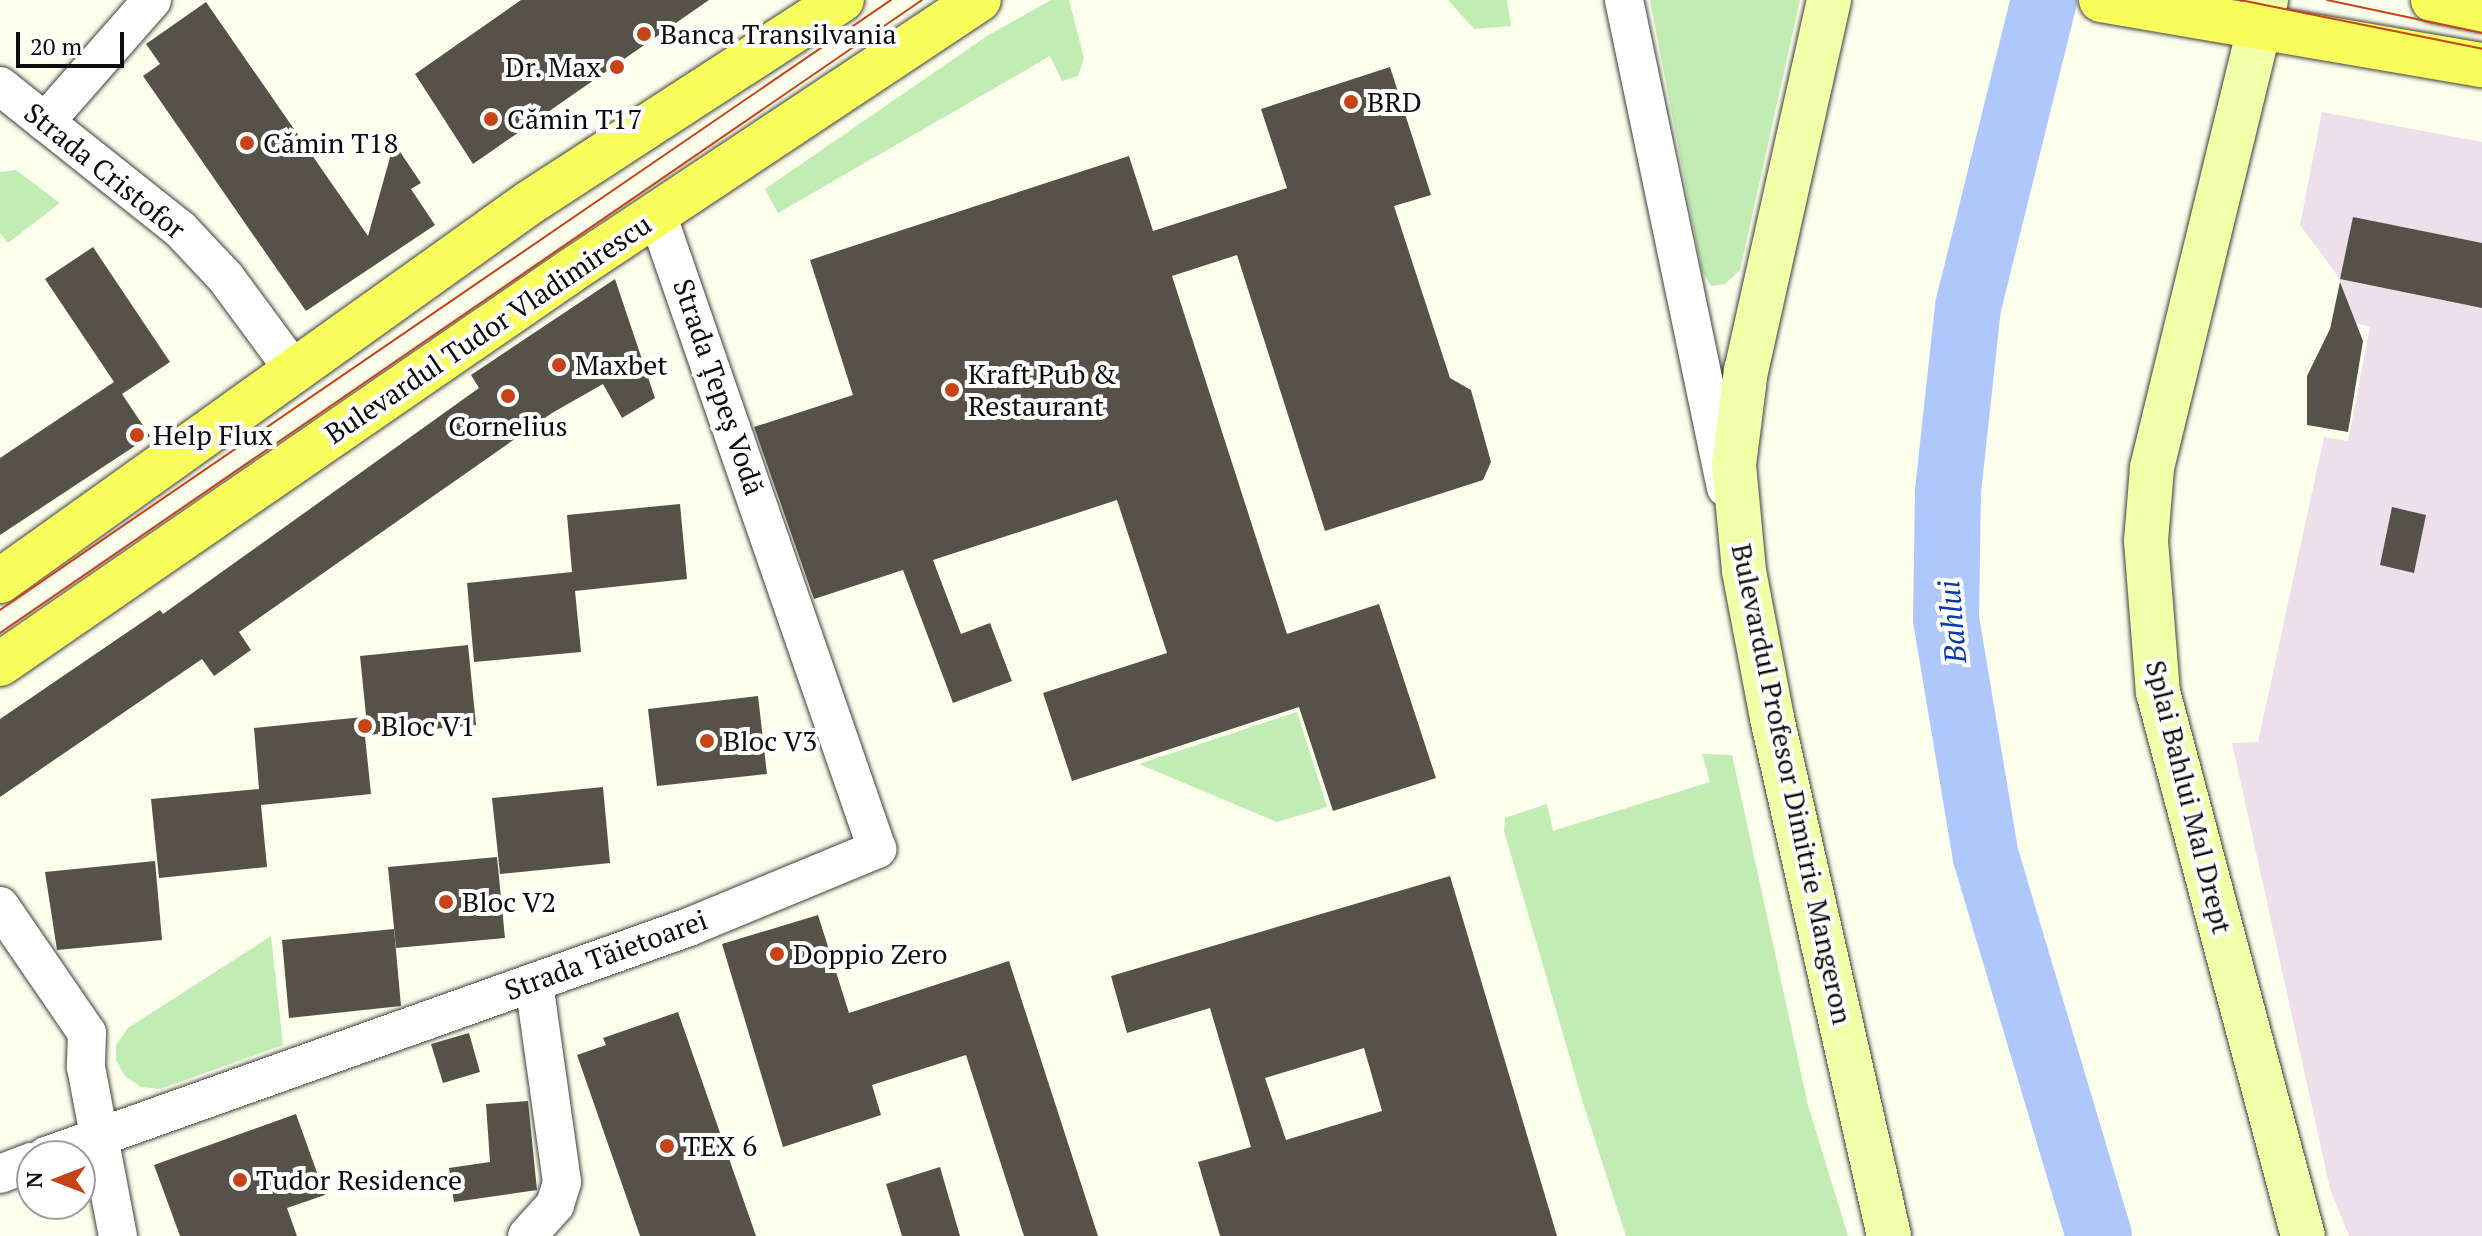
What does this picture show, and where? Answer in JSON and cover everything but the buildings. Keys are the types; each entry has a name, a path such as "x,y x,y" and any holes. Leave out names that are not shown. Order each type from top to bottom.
{"main road":[{"path":"0,581 296,373 529,203 842,0"},
{"name":"Bulevardul Tudor Vladimirescu","path":"0,664 657,214 979,0"},
{"name":"Bulevardul Profesor Dimitrie Mangeron","path":"1829,0 1746,370 1734,465 1744,571 1889,1236"},
{"path":"2101,0 2169,14 2263,13 2482,65"},
{"path":"2433,0 2482,10"},
{"name":"Splai Bahlui Mal Drept","path":"2263,13 2152,468 2146,541 2158,692 2303,1236"}],"street":[{"path":"45,122 152,0"},
{"path":"1624,0 1744,571"},
{"name":"Strada Cristofor","path":"0,86 180,229 226,278 296,373"},
{"name":"Strada Țepeș Vodă","path":"657,214 779,560"},
{"name":"Strada Tăietoarei","path":"83,1140 689,927 877,849 779,560"},
{"path":"0,906 87,1033 83,1048 118,1236"},
{"path":"527,1236 555,1205 562,1182 534,982"}],"shaded area":[{"path":"2322,112 2482,142 2482,1236 2349,1236 2330,1189 2232,743 2258,742 2324,437 2348,441 2370,327 2334,318 2340,279 2300,225"}],"green space":[{"path":"1051,0 1069,0 1084,58 1078,76 1062,81 1050,56 778,213 765,189 987,36"},
{"path":"1448,0 1507,0 1511,26 1474,29"},
{"path":"1650,0 1800,0 1740,270 1725,284 1711,286 1702,271"},
{"path":"16,170 60,203 8,243 0,233 0,172"},
{"path":"1297,712 1327,807 1277,822 1139,764"},
{"path":"1702,754 1732,755 1808,1105 1848,1236 1626,1236 1583,1103 1504,831 1505,818 1547,804 1553,831 1710,782"},
{"path":"271,936 283,1045 160,1089 141,1087 125,1076 116,1060 116,1045 128,1028"}],"waterway":[{"name":"Bahlui","path":"2044,0 1968,307 1948,492 1946,619 1986,857 2099,1236"}],"tram line":[{"path":"0,610 891,0"},
{"path":"0,633 922,0"},
{"path":"2240,0 2482,49"},
{"path":"2327,0 2482,33"}],"place":[{"name":"Banca Transilvania","path":"644,34"},
{"name":"Dr. Max","path":"617,67"},
{"name":"BRD","path":"1351,102"},
{"name":"Cămin T17","path":"491,119"},
{"name":"Cămin T18","path":"247,143"},
{"name":"Maxbet","path":"559,365"},
{"name":"Kraft Pub & Restaurant","path":"952,390"},
{"name":"Cornelius","path":"508,396"},
{"name":"Help Flux","path":"137,435"},
{"name":"Bloc V1","path":"365,726"},
{"name":"Bloc V3","path":"707,741"},
{"name":"Bloc V2","path":"446,902"},
{"name":"Doppio Zero","path":"777,954"},
{"name":"TEX 6","path":"667,1146"},
{"name":"Tudor Residence","path":"240,1180"}]}
